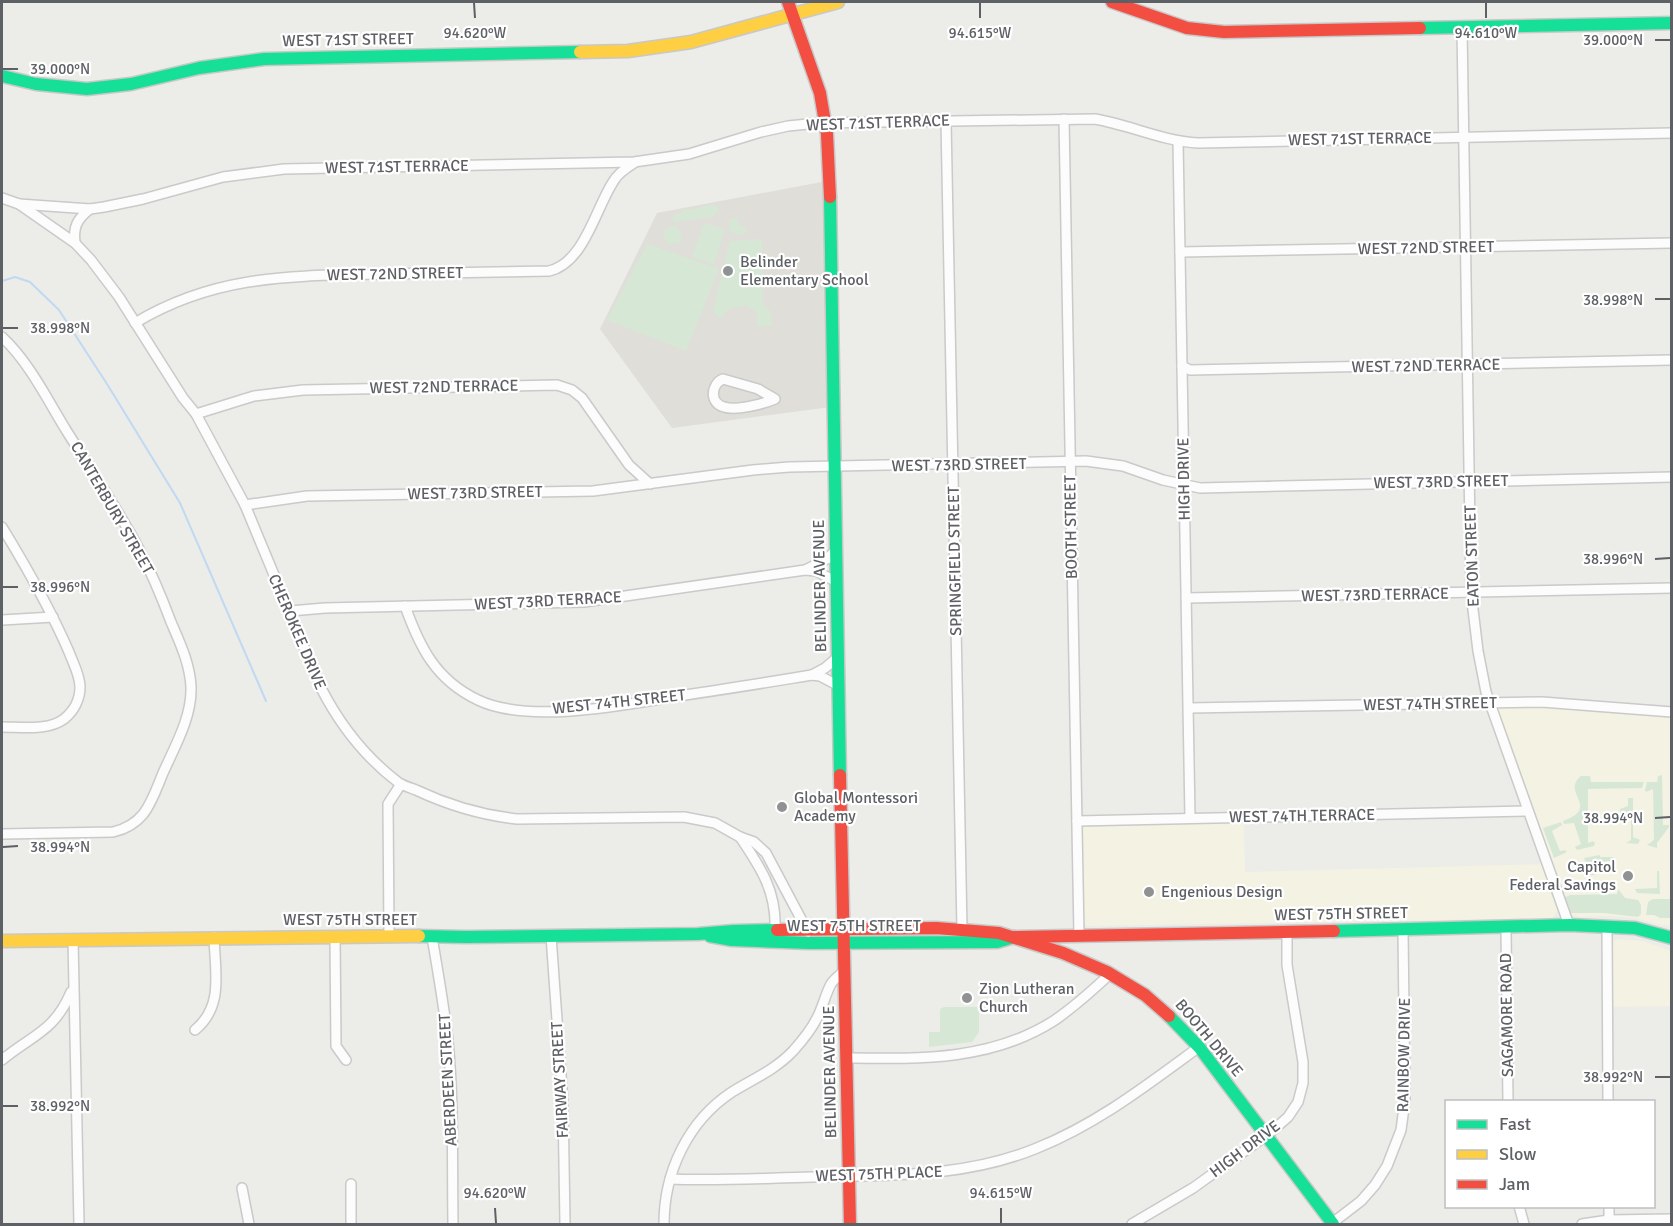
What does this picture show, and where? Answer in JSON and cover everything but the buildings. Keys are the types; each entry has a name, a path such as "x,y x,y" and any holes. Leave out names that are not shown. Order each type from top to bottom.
{"street":[{"name":"WEST 71ST STREET","path":"2,76 36,84 87,89 131,84 199,68 264,59 628,51 691,42 790,7 838,2"},
{"path":"1112,2 1186,27 1208,31 1671,23"},
{"name":"BELINDER AVENUE","path":"790,7 820,93 829,161 850,1224"},
{"name":"EATON STREET","path":"1462,28 1472,593 1478,651 1490,703 1569,925"},
{"name":"BOOTH STREET","path":"1064,119 1079,935"},
{"name":"WEST 71ST TERRACE","path":"19,204 90,208 143,199 223,177 284,169 634,162 689,154 788,126 825,123 1095,119 1115,122 1163,139 1198,143 1671,133"},
{"name":"SPRINGFIELD STREET","path":"946,121 962,929"},
{"name":"HIGH DRIVE","path":"1178,141 1190,818"},
{"name":"WEST 72ND STREET","path":"135,323 192,296 218,288 272,278 558,269 568,263 577,251 613,181 634,162"},
{"path":"604,164 613,181"},
{"name":"CHEROKEE DRIVE","path":"2,198 19,204 75,243 111,284 183,398 196,414 245,505 290,611 314,675 334,713 352,737 401,784 447,804 491,816 517,819 684,817 713,822 754,842 769,858 808,932"},
{"path":"75,243 73,231 79,218 90,208"},
{"name":"WEST 72ND STREET","path":"1180,252 1671,243"},
{"name":"CANTERBURY STREET","path":"2,337 23,360 120,516 155,583 185,655 191,687 184,724 150,803 143,816 135,824 113,832 2,834"},
{"name":"WEST 72ND TERRACE","path":"1182,366 1190,370 1671,360"},
{"path":"728,379 758,389 775,399 758,405 725,408 715,400 713,390 718,381 728,379"},
{"name":"WEST 72ND TERRACE","path":"196,414 254,396 294,390 557,386 572,390 582,398 629,465 650,484"},
{"name":"WEST 73RD STREET","path":"245,505 307,496 593,491 753,470 835,466 1107,463 1200,488 1671,477"},
{"path":"2,527 38,587 78,675 80,685 79,697 74,709 54,724 2,727"},
{"name":"WEST 73RD TERRACE","path":"804,570 827,559 835,551"},
{"name":"WEST 73RD TERRACE","path":"290,611 584,602 804,570 816,571 836,581"},
{"name":"WEST 73RD TERRACE","path":"1186,598 1671,588"},
{"name":"WEST 74TH STREET","path":"405,606 422,649 441,674 469,695 504,709 538,711 601,708 812,675 838,657"},
{"path":"2,620 52,617"},
{"path":"812,675 820,676 839,686"},
{"name":"WEST 74TH STREET","path":"1189,708 1553,703 1671,712"},
{"path":"388,935 388,804 401,784"},
{"name":"WEST 74TH TERRACE","path":"1077,821 1528,811"},
{"name":"CHEROKEE DRIVE","path":"740,837 754,856 764,876 773,903 775,931"},
{"name":"WEST 75TH STREET","path":"2,941 388,935 432,937 698,934 730,929 808,932 843,937 997,942 1010,937 1569,925 1635,928 1667,934"},
{"path":"1607,926 1608,1100"},
{"name":"SAGAMORE ROAD","path":"1506,928 1508,1100"},
{"name":"WEST 75TH STREET","path":"698,934 732,940 843,937 962,929 996,932 1010,937"},
{"name":"RAINBOW DRIVE","path":"1332,1224 1361,1202 1375,1185 1387,1166 1401,1130 1405,1100 1403,930"},
{"name":"HIGH DRIVE","path":"1132,1224 1193,1188 1283,1122 1293,1109 1301,1093 1304,1062 1287,965 1287,932"},
{"path":"334,936 336,1046 346,1060"},
{"name":"FAIRWAY STREET","path":"551,936 563,1103 565,1224"},
{"name":"ABERDEEN STREET","path":"432,937 448,1043 453,1224"},
{"name":"BOOTH DRIVE","path":"1010,937 1078,959 1111,973 1136,986 1155,1001 1199,1047 1332,1224"},
{"path":"195,1030 208,1017 215,998 214,938"},
{"path":"73,940 79,1224"},
{"path":"664,1224 666,1192 678,1155 699,1123 716,1104 775,1067 792,1052 817,1018 832,983 844,971"},
{"path":"847,1058 932,1058 963,1055 1006,1044 1053,1021 1074,1006 1111,973"},
{"path":"2,1060 55,1021 64,1008 73,987"},
{"path":"55,1021 66,1024 74,1034"},
{"name":"WEST 75TH PLACE","path":"670,1179 942,1173 972,1167 1034,1149 1087,1125 1116,1108 1199,1047"},
{"path":"351,1184 351,1224"},
{"path":"242,1188 249,1224"},
{"path":"1520,1208 1524,1224"},
{"path":"1609,1208 1609,1220"},
{"path":"1582,1224 1609,1220 1671,1219"}],"shaded area":[{"name":"Belinder Elementary School","path":"827,181 831,407 672,428 600,329 657,213"},
{"path":"1503,705 1671,716 1671,926 1635,918 1580,917 1570,913 1498,714 1497,709"},
{"path":"1244,822 1245,872 1543,864 1558,911 1552,918 1086,926 1083,921 1081,833 1083,827 1088,825"},
{"path":"1618,939 1643,941 1671,951 1671,1006 1611,1007 1611,942"}],"green space":[{"path":"714,205 719,211 714,216 675,222 672,219 674,215 683,210"},
{"path":"736,217 739,225 746,228 743,235 728,230 729,220"},
{"path":"704,223 725,230 714,264 692,257"},
{"path":"677,227 682,237 680,242 669,245 664,239 665,229"},
{"path":"762,239 763,303 771,312 772,326 757,326 757,312 745,305 729,309 720,319 713,311 730,241"},
{"path":"647,244 719,269 686,351 607,320"},
{"path":"1662,775 1663,825 1669,825 1669,827 1657,843 1657,848 1647,845 1654,840 1653,789 1646,792 1645,790 1647,782 1657,782 1658,776"},
{"path":"1581,776 1590,776 1591,782 1644,782 1642,788 1588,789 1588,843 1593,841 1595,843 1594,846 1577,850 1575,847 1581,844 1574,823 1564,824 1563,821 1574,816 1579,810 1580,805 1575,788"},
{"path":"1628,798 1633,798 1633,837 1640,840 1638,844 1626,843 1631,840 1631,820 1626,820 1625,815 1620,815 1620,809 1628,806"},
{"path":"1561,822 1562,825 1552,831 1560,851 1567,852 1554,858 1543,828"},
{"path":"1600,855 1600,857 1614,857 1614,861 1596,862 1596,875 1590,875 1584,858"},
{"path":"1657,871 1659,871 1660,894 1637,893 1635,889 1657,888"},
{"path":"1618,889 1625,898 1638,900 1641,905 1641,914 1638,917 1604,913 1570,913 1564,901 1565,897 1570,895 1617,894"},
{"path":"1653,899 1671,899 1671,918 1646,915 1648,902"},
{"path":"979,1007 979,1032 972,1042 929,1047 929,1032 940,1032 940,1009"}],"waterway":[{"path":"2,281 15,277 30,282 59,310 107,384 180,503 266,701"}],"traffic: fast":[{"path":"1420,28 1672,23"},
{"path":"2,76 36,84 87,89 131,84 199,68 264,59 580,52"},
{"path":"830,197 840,775"},
{"path":"1334,931 1569,925 1635,928 1672,938"},
{"path":"419,936 698,934 777,930"},
{"path":"710,936 732,940 809,943 997,942 1014,937"},
{"path":"1169,1016 1199,1047 1333,1224"}],"traffic: slow":[{"path":"580,52 628,51 691,42 838,2"},
{"path":"2,941 419,936"}],"traffic: jam":[{"path":"788,2 820,93 827,134 830,197"},
{"path":"1112,2 1187,28 1224,32 1420,28"},
{"path":"840,775 850,1224"},
{"path":"777,930 936,928 999,933 1063,953 1107,972 1145,995 1169,1016"},
{"path":"1014,937 1334,931"}],"place":[{"name":"Belinder Elementary School","path":"728,271"},
{"name":"Global Montessori Academy","path":"782,807"},
{"name":"Capitol Federal Savings","path":"1628,876"},
{"name":"Engenious Design","path":"1149,892"},
{"name":"Zion Lutheran Church","path":"967,998"}]}
